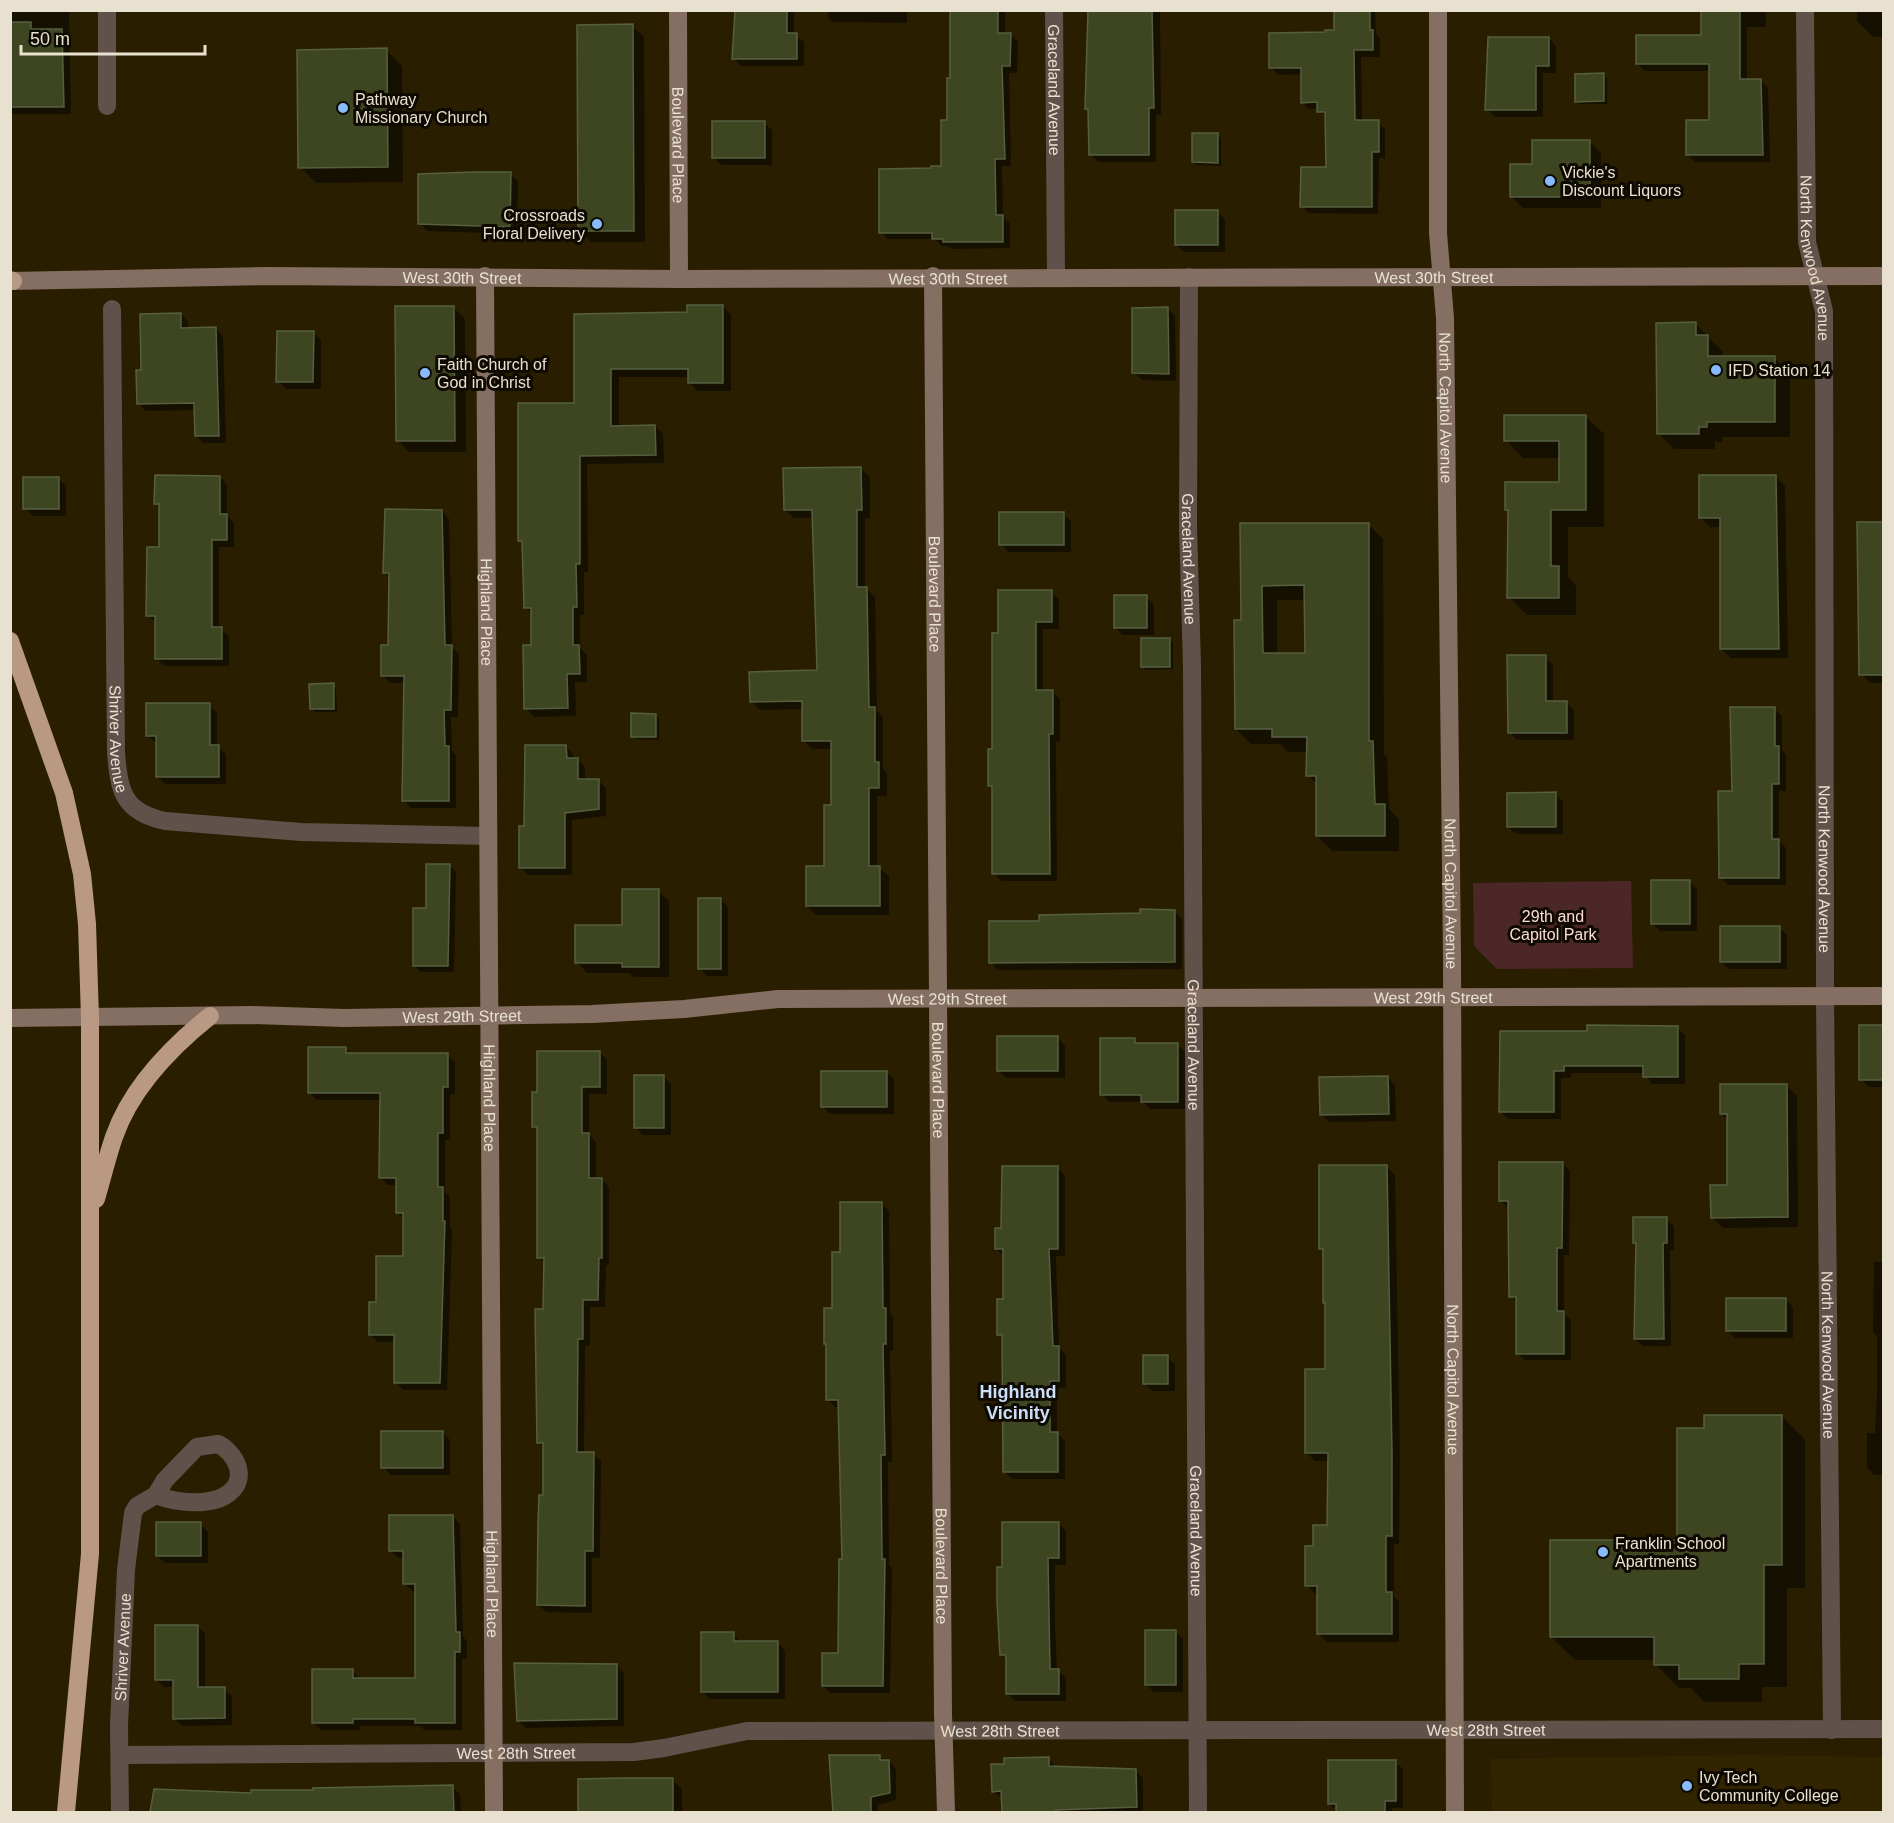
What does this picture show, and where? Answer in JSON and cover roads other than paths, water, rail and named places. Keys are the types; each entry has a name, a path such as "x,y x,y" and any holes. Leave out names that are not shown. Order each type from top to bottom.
{"highway":[{"path":"10,641 64,793 78,851 87,924 90,1018 90,1554 66,1812"},
{"path":"90,1221 114,1135 133,1099 177,1042 210,1016"}],"main road":[{"name":"Boulevard Place","path":"678,10 679,279"},
{"name":"North Capitol Avenue","path":"1438,10 1438,233 1445,318 1452,999 1455,1812"},
{"name":"West 30th Street","path":"11,281 267,276 679,279 933,276 1884,276"},
{"name":"Highland Place","path":"485,276 494,1812"},
{"name":"Boulevard Place","path":"933,276 943,1732 946,1812"},
{"name":"West 29th Street","path":"10,1018 210,1016 344,1018 640,1013 778,999 1452,999 1884,996"}],"street":[{"path":"107,10 107,106"},
{"name":"Graceland Avenue","path":"1054,10 1056,276"},
{"name":"North Kenwood Avenue","path":"1805,10 1807,242 1824,311 1825,997 1832,1730"},
{"name":"Graceland Avenue","path":"1189,277 1188,527 1192,666 1198,1812"},
{"name":"Shriver Avenue","path":"112,309 116,752 118,781 130,805 149,818 165,821 300,832 488,836"},
{"name":"Shriver Avenue","path":"120,1812 126,1570 132,1516 137,1506 156,1495"},
{"name":"West 28th Street","path":"120,1755 654,1750 747,1731 1884,1729"}],"place":[{"name":"Pathway Missionary Church","path":"343,108"},
{"name":"Vickie's Discount Liquors","path":"1550,181"},
{"name":"Crossroads Floral Delivery","path":"597,224"},
{"name":"IFD Station 14","path":"1716,370"},
{"name":"Faith Church of God in Christ","path":"425,373"},
{"name":"Franklin School Apartments","path":"1603,1552"},
{"name":"Ivy Tech Community College","path":"1687,1786"}],"district":[{"name":"Highland Vicinity","path":"1018,1402"}],"park label":[{"name":"29th and Capitol Park","path":"1553,925"}]}
